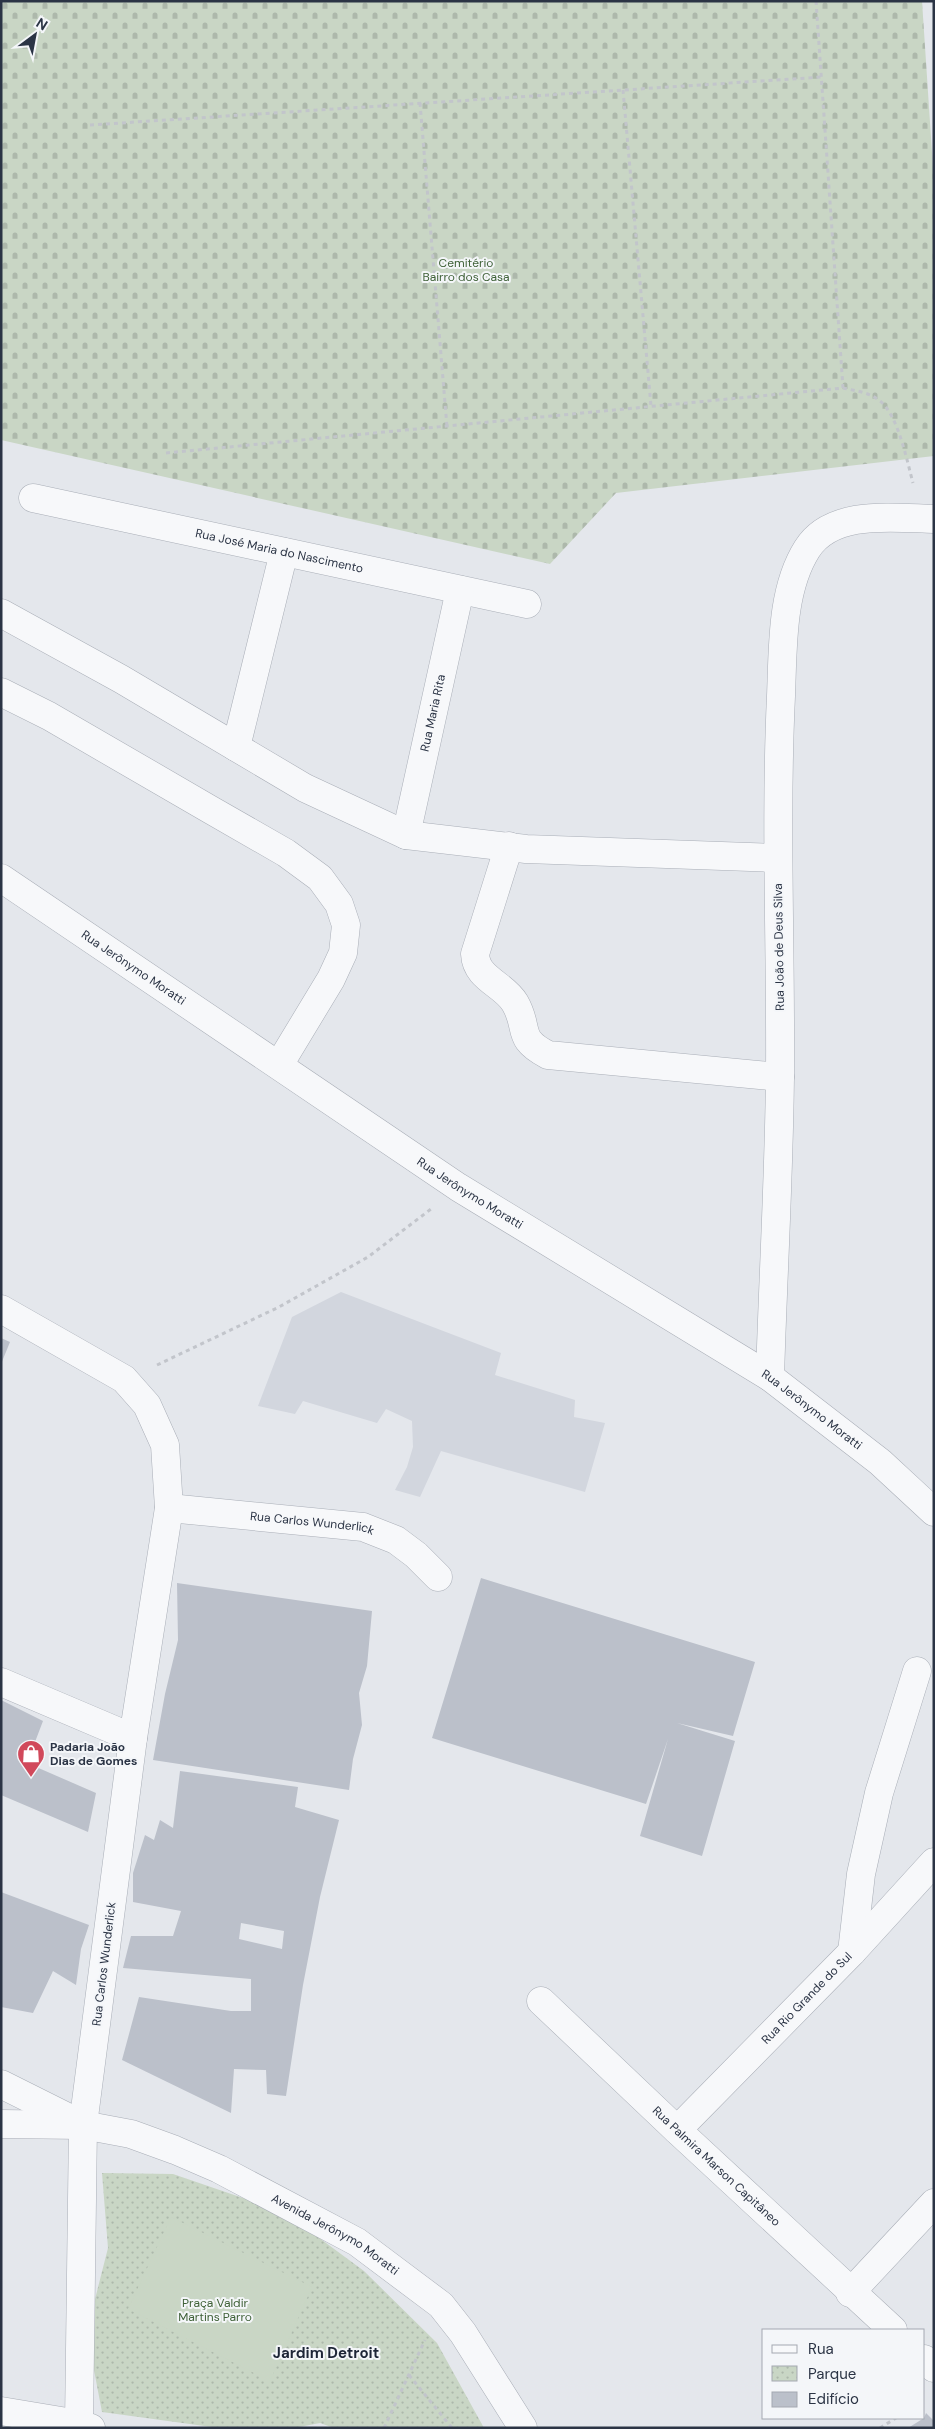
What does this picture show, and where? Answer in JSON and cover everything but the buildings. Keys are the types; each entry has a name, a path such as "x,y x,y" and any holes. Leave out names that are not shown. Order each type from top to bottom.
{"street":[{"name":"Rua José Maria do Nascimento","path":"34,498 527,604"},
{"name":"Rua João de Deus Silva","path":"770,1377 780,1077 778,749 786,612 793,583 807,548 828,529 855,520 928,519"},
{"path":"236,748 284,552"},
{"name":"Rua Maria Rita","path":"406,835 460,590"},
{"path":"1,612 121,679 304,788 406,835 508,846 778,858"},
{"path":"1,692 57,720 286,853 320,878 339,904 346,925 343,953 331,978 279,1065"},
{"path":"508,846 476,954 476,964 514,1002 522,1021 524,1036 533,1048 548,1056 780,1077"},
{"name":"Rua Jerônymo Moratti","path":"1,878 458,1187 770,1377 880,1462 934,1512"},
{"name":"Rua Carlos Wunderlick","path":"1,1309 124,1379 147,1405 165,1445 169,1508 133,1738 83,2125 85,2426"},
{"name":"Rua Carlos Wunderlick","path":"169,1508 363,1527 396,1540 416,1555 438,1578"},
{"path":"852,1952 861,1874 879,1793 917,1671"},
{"path":"1,1682 133,1738"},
{"name":"Rua Rio Grande do Sul","path":"677,2130 852,1952 934,1862"},
{"name":"Rua Palmira Marson Capitâneo","path":"541,2001 850,2293 892,2329"},
{"path":"1,2084 83,2125"},
{"path":"1,2124 83,2125"},
{"name":"Avenida Jerônymo Moratti","path":"83,2125 131,2134 220,2169 357,2242 441,2306 463,2333 523,2428"},
{"path":"850,2293 934,2203"},
{"path":"1,2411 85,2426"}],"path":[{"path":"816,1 843,388"},
{"path":"90,125 822,77"},
{"path":"623,90 651,406"},
{"path":"420,103 447,427"},
{"path":"166,453 843,388 866,393 880,401 888,409 895,423 928,519"},
{"path":"124,1379 279,1307 368,1256 458,1187"},
{"path":"384,2428 441,2306"},
{"path":"409,2375 452,2428"},
{"path":"880,2428 894,2419"}],"shaded area":[{"path":"341,1292 501,1353 495,1375 575,1400 574,1417 605,1423 585,1492 441,1451 420,1497 395,1490 407,1467 413,1447 412,1421 386,1409 377,1423 303,1401 295,1414 258,1406 292,1317"}],"green space":[{"name":"Cemitério Bairro dos Casa","path":"1,1 922,1 934,183 934,456 616,493 550,564 1,440"},
{"name":"Praça Valdir Martins Parro","path":"102,2173 173,2174 284,2212 364,2271 437,2343 484,2428 334,2428 320,2423 294,2428 219,2428 102,2412 93,2365 92,2311 108,2248"},
{"path":"171,2217 312,2287 270,2381 128,2309"}],"place":[{"name":"Padaria João Dias de Gomes","path":"31,1778"}],"district":[{"name":"Jardim Detroit","path":"326,2353"}]}
